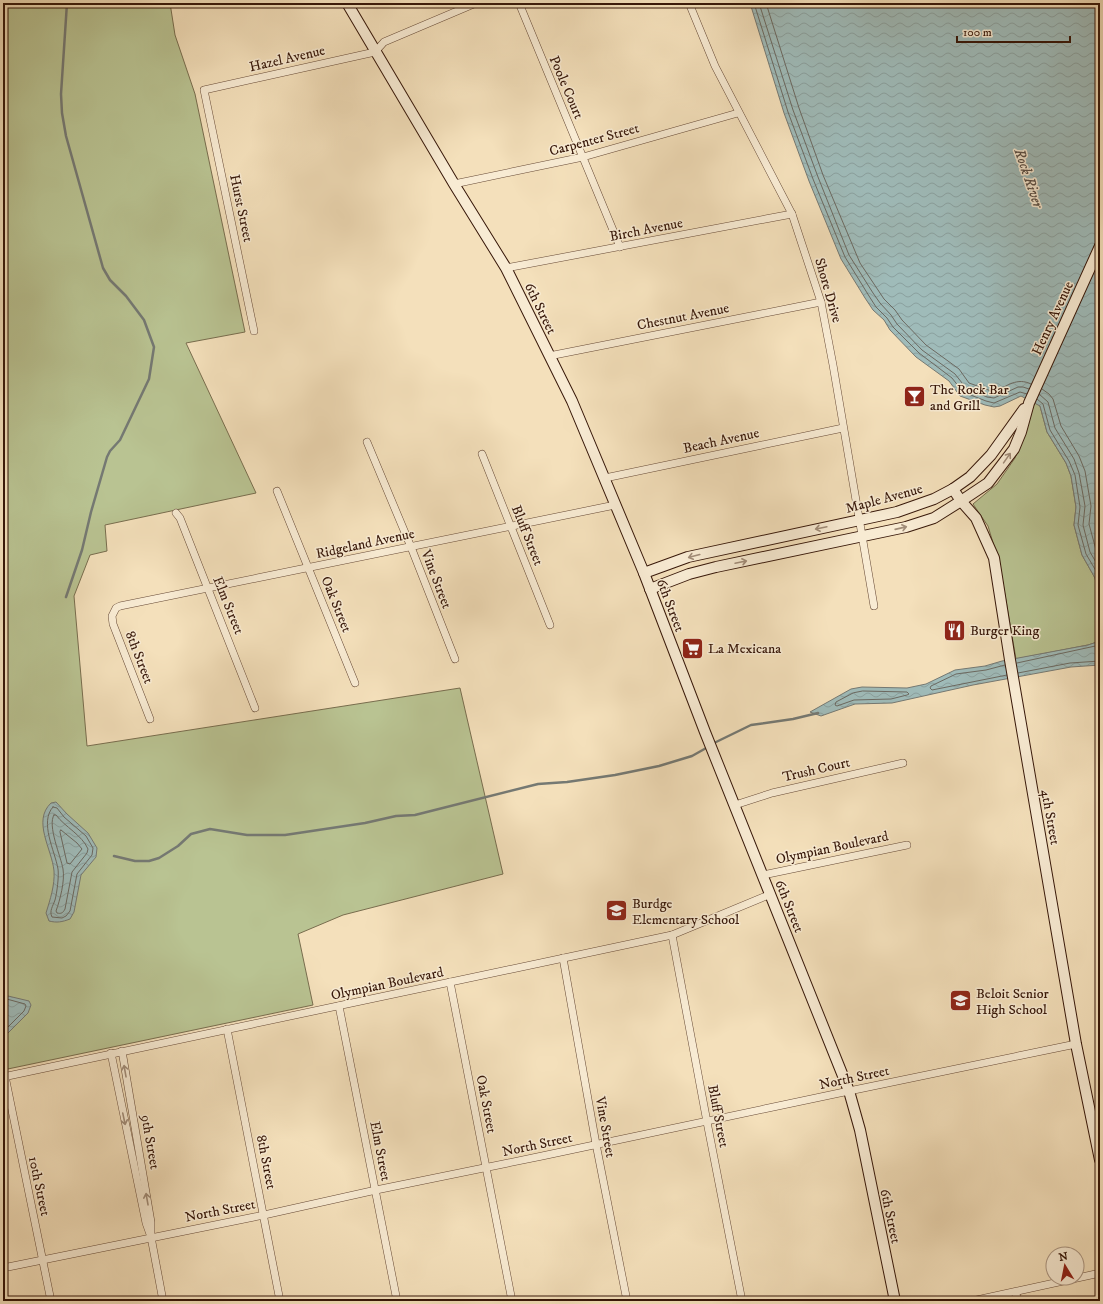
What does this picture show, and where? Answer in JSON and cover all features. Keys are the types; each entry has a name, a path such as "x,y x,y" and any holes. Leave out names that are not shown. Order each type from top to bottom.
{"street":[{"name":"6th Street","path":"347,3 454,184 506,268 572,401 644,573 705,732 736,805 762,875 771,894 849,1091 860,1130 894,1301"},
{"path":"375,52 384,42 476,3"},
{"name":"Poole Court","path":"519,3 620,247"},
{"name":"Shore Drive","path":"689,3 715,66 792,214 821,302 874,606"},
{"name":"Hazel Avenue","path":"204,90 375,52"},
{"name":"Hurst Street","path":"204,90 254,332"},
{"name":"Carpenter Street","path":"454,184 583,157 738,112"},
{"name":"Birch Avenue","path":"506,268 792,214"},
{"name":"Henry Avenue","path":"1028,403 1100,246"},
{"name":"Chestnut Avenue","path":"549,356 821,302"},
{"path":"650,589 689,574 906,528 934,518 962,502 988,484 1014,449 1021,432 1028,403"},
{"name":"Maple Avenue","path":"644,573 688,557 912,508 934,499 953,489 970,477 992,455 1028,403"},
{"name":"Beach Avenue","path":"604,478 844,428"},
{"name":"Vine Street","path":"367,442 411,547 455,659"},
{"name":"Bluff Street","path":"482,454 550,625"},
{"name":"4th Street","path":"953,489 976,518 994,558 1013,681 1076,1044 1100,1160"},
{"name":"Oak Street","path":"277,491 355,683"},
{"name":"Ridgeland Avenue","path":"120,606 615,505"},
{"name":"Elm Street","path":"176,513 180,518 256,708"},
{"name":"8th Street","path":"120,606 116,608 112,616 113,624 150,719"},
{"name":"Trush Court","path":"736,805 772,793 903,763"},
{"name":"Olympian Boulevard","path":"762,875 907,845"},
{"name":"Olympian Boulevard","path":"4,1077 111,1053 672,935 771,894"},
{"name":"Bluff Street","path":"672,935 706,1122 742,1301"},
{"name":"Vine Street","path":"563,958 596,1144 627,1301"},
{"name":"Oak Street","path":"450,982 512,1301"},
{"name":"Elm Street","path":"339,1006 397,1301"},
{"name":"8th Street","path":"227,1029 280,1301"},
{"name":"North Street","path":"3,1268 264,1215 376,1190 1076,1044"},
{"name":"9th Street","path":"122,1051 151,1222 151,1237"},
{"name":"9th Street","path":"111,1053 146,1223 151,1237 163,1301"},
{"name":"10th Street","path":"4,1077 51,1301"},
{"path":"972,1301 1001,1298 1016,1292 1100,1273"},
{"path":"1016,1292 1018,1301"}],"green space":[{"path":"3,3 170,3 175,35 195,94 245,332 186,343 256,493 105,525 107,551 90,555 74,596 87,746 460,688 503,874 343,915 298,934 313,1005 3,1070"},
{"path":"1035,402 1040,406 1047,432 1066,463 1071,476 1076,507 1074,525 1082,555 1095,578 1100,603 1100,641 1088,645 1016,659 1000,566 988,526 973,504 997,484 1015,458"}],"water":[{"name":"Rock River","path":"750,3 1100,3 1100,603 1095,578 1082,555 1074,525 1076,507 1071,476 1066,463 1047,432 1040,406 1021,396 1000,406 994,407 960,396 949,381 916,357 890,330 884,320 873,310 841,259 809,181 784,113"},
{"path":"1100,641 1100,665 1071,667 973,685 892,703 855,704 821,716 810,712 851,689 862,687 907,688 926,684 955,670 985,666 1002,661 1088,645"},
{"path":"56,802 88,833 97,848 96,857 81,875 74,912 70,919 57,922 49,921 46,913 51,898 54,871 53,862 43,827 43,818 46,810 51,803"},
{"path":"3,994 29,1001 31,1005 28,1013 3,1038"}],"waterway":[{"path":"66,597 82,550 107,457 110,451 120,440 149,379 154,347 144,320 126,296 110,280 103,268 66,136 62,113 61,94 67,3"},
{"path":"712,744 751,725 793,719 818,713"},
{"path":"114,856 135,861 149,861 159,858 178,846 191,834 210,829 247,835 285,835 365,823 396,816 415,815 538,784 567,782 615,775 659,766 692,756 708,747"}],"place":[{"name":"The Rock Bar and Grill","path":"914,397"},
{"name":"Burger King","path":"954,630"},
{"name":"La Mexicana","path":"693,648"},
{"name":"Burdge Elementary School","path":"617,911"},
{"name":"Beloit Senior High School","path":"960,1001"}]}
